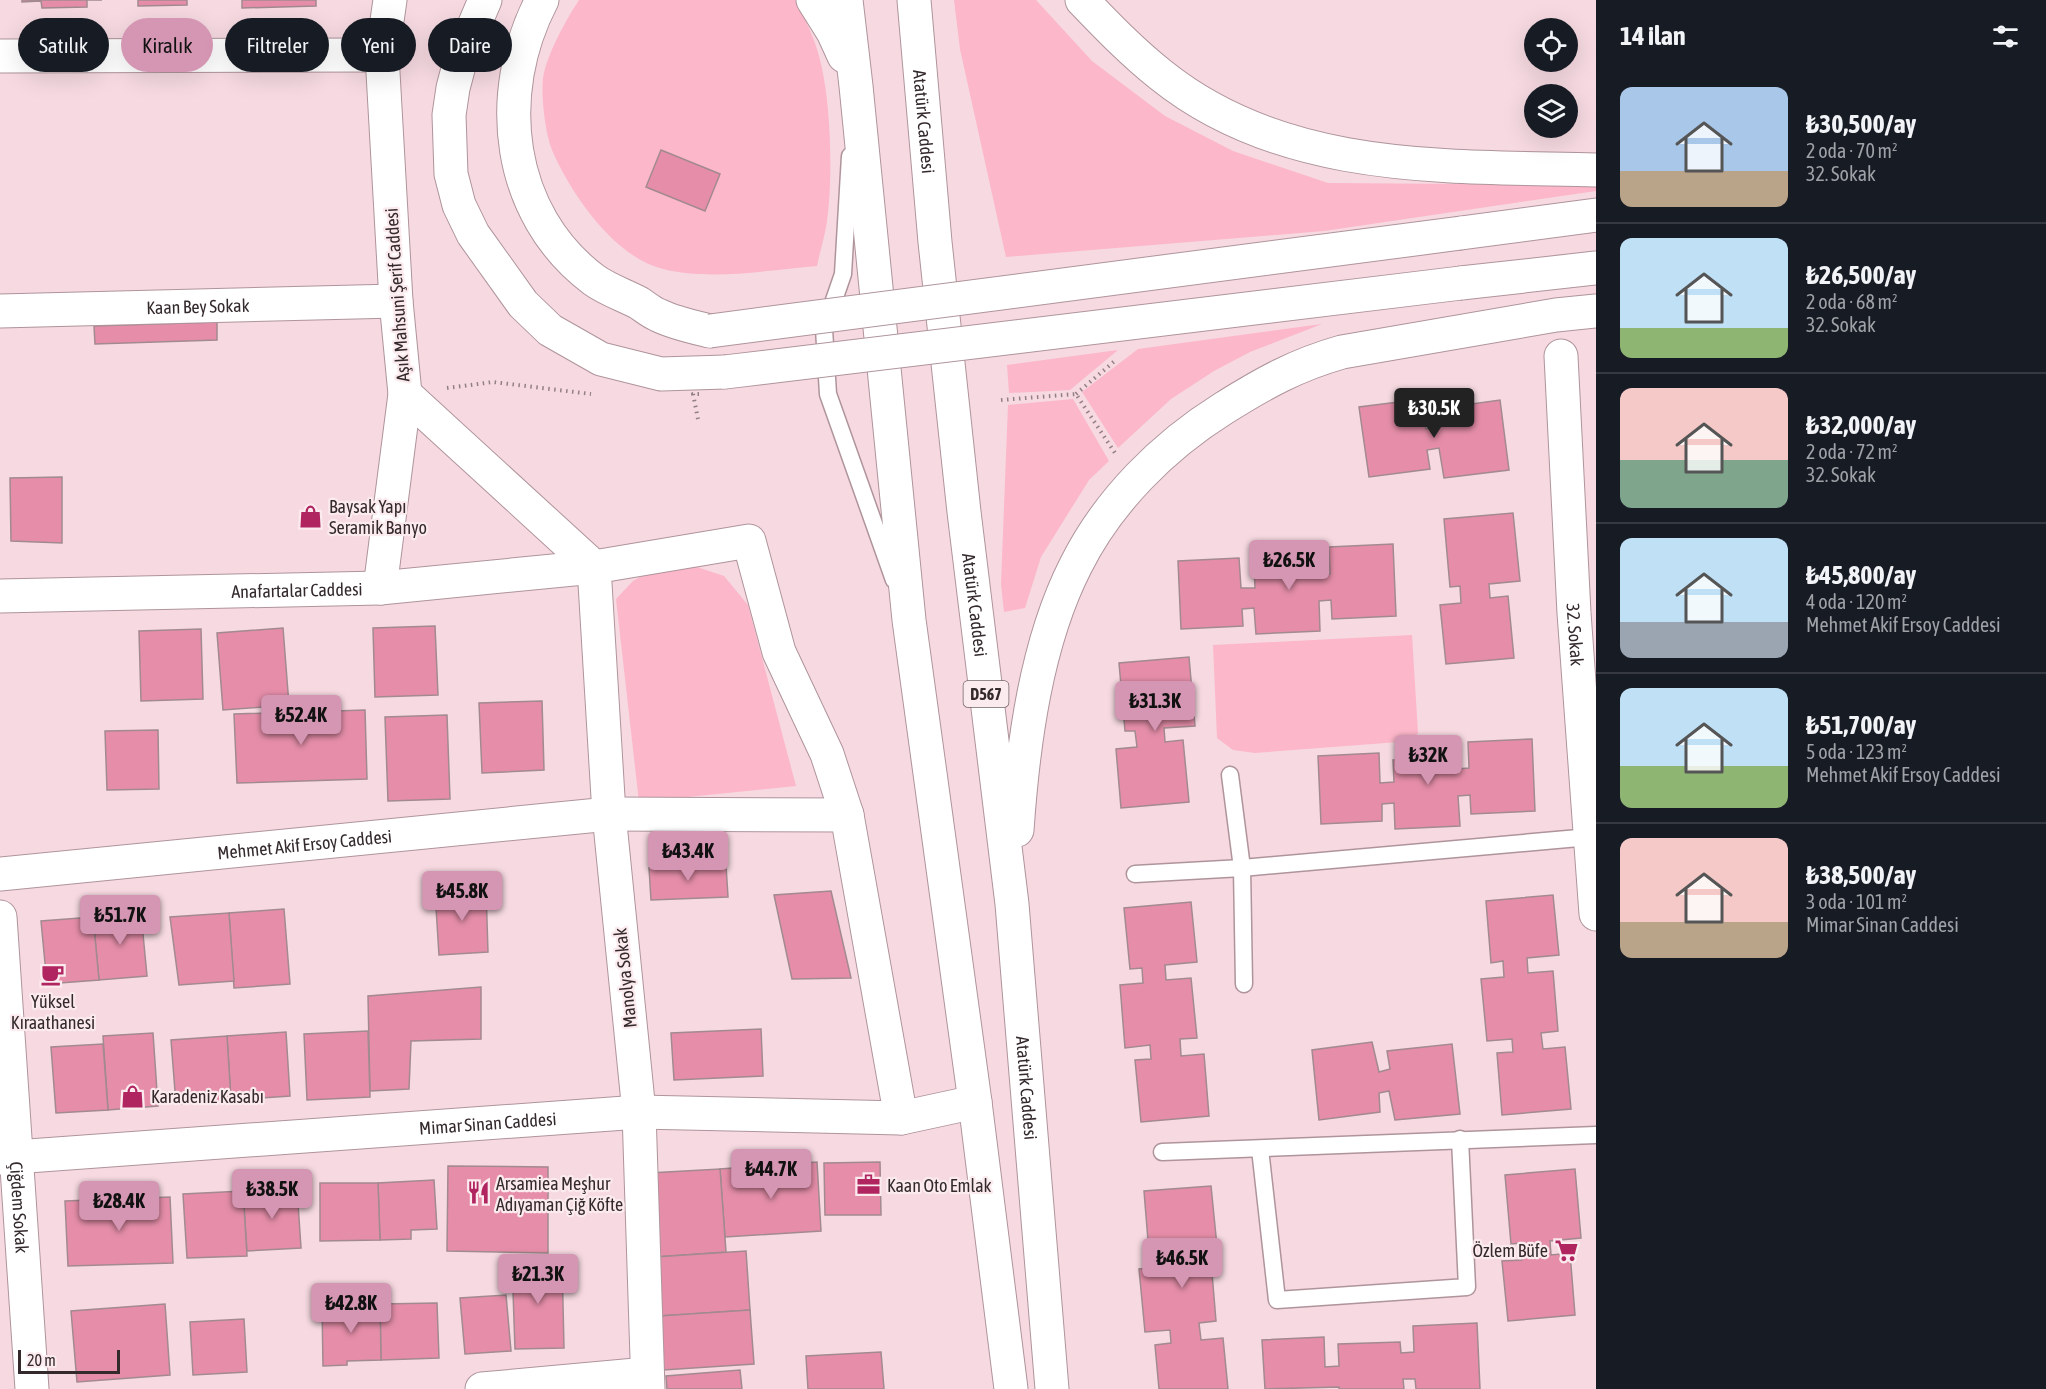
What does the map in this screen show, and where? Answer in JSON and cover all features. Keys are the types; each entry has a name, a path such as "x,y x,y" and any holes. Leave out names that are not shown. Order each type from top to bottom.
{"main road":[{"name":"Aşık Mahsuni Şerif Caddesi","path":"387,18 390,0"},
{"path":"485,0 462,54 449,115 451,174 459,205 473,234 523,304 550,330 601,359 661,374 725,372 1596,268"},
{"path":"542,0 531,20 517,76 513,131 524,186 538,215 553,238 593,279 613,292 639,303 656,315 710,331 1596,215"},
{"path":"813,0 833,32 856,86"},
{"path":"846,0 909,620 975,1102 1011,1389"},
{"name":"Atatürk Caddesi","path":"914,0 935,242 961,489 1012,904 1052,1389"},
{"path":"1082,0 1121,40 1162,76 1236,122 1276,138 1322,151 1408,163 1596,170"},
{"path":"0,56 341,55"},
{"name":"Aşık Mahsuni Şerif Caddesi","path":"380,588 405,394 396,301 383,72"},
{"name":"Kaan Bey Sokak","path":"0,311 396,301"},
{"path":"1012,904 1022,769 1028,728 1046,645 1075,566 1094,534 1153,463 1184,435 1236,400 1293,368 1320,358 1342,352 1556,315 1596,311"},
{"name":"32. Sokak","path":"1561,356 1585,613 1590,837 1596,914"},
{"path":"405,394 594,567"},
{"name":"Anafartalar Caddesi","path":"0,596 380,588 594,567 749,541 779,652 827,754 847,815"},
{"name":"Manolya Sokak","path":"594,567 609,814 639,1112 647,1382"},
{"name":"Mehmet Akif Ersoy Caddesi","path":"0,873 609,814 847,815"},
{"path":"847,815 901,1118"},
{"name":"Çiğdem Sokak","path":"0,917 8,1157 32,1389"},
{"name":"Mimar Sinan Caddesi","path":"8,1157 639,1112 901,1118 975,1102"},
{"path":"482,1389 647,1382"}],"lane":[{"path":"856,86 843,274 824,328 828,394 909,620"},
{"path":"1230,775 1242,868 1244,984"},
{"path":"1135,874 1242,868 1590,837"},
{"path":"1162,1152 1596,1135"},
{"path":"1260,1149 1277,1300 1467,1287 1461,1139"}],"path":[{"path":"405,394 493,382 599,394"},
{"path":"682,396 693,394"},
{"path":"1001,400 1076,394 1118,458"}],"shaded area":[{"path":"579,0 795,0 819,55 829,121 829,204 817,266 720,274 663,269 628,252 596,222 570,185 552,150 547,134 543,104 543,78 548,58"},
{"path":"954,0 1036,0 1092,61 1165,116 1233,151 1328,183 1596,185 1596,191 1324,231 1006,257 960,49"},
{"path":"1322,324 1250,352 1214,371 1171,399 1118,448 1082,392 1138,349"},
{"path":"1118,350 1070,390 1009,393 1007,365"},
{"path":"1073,399 1109,461 1089,480 1041,557 1025,608 1004,612 1001,584 1008,405"},
{"path":"691,565 724,576 748,605 796,786 639,802 616,599 633,581 660,566"},
{"path":"1412,635 1418,733 1412,741 1255,753 1233,750 1217,738 1213,645"}],"building":[{"path":"22,0 87,0 87,7 42,8 41,1 22,2"},
{"path":"138,0 187,0 187,5 138,6"},
{"path":"242,0 316,0 316,6 242,8"},
{"path":"661,150 720,174 705,211 646,187"},
{"path":"217,322 217,340 95,344 94,326"},
{"path":"1422,399 1426,429 1439,427 1436,409 1500,400 1509,470 1444,478 1439,448 1427,450 1430,469 1369,477 1359,407"},
{"path":"62,477 62,543 11,541 10,478"},
{"path":"1513,513 1520,581 1489,584 1490,598 1508,596 1514,658 1446,664 1440,605 1461,603 1460,586 1450,587 1444,519"},
{"path":"1393,544 1396,616 1332,619 1331,600 1319,601 1320,631 1256,634 1254,608 1242,609 1243,626 1181,629 1178,561 1239,558 1241,588 1255,588 1254,565 1316,563 1316,574 1330,574 1329,547"},
{"path":"435,626 438,695 375,697 373,628"},
{"path":"283,628 289,705 223,710 217,633"},
{"path":"201,629 203,699 141,701 139,631"},
{"path":"1189,657 1195,726 1164,728 1165,742 1183,740 1189,802 1121,808 1116,749 1137,747 1135,731 1125,731 1119,663"},
{"path":"542,701 544,770 482,773 479,703"},
{"path":"365,710 367,779 237,783 234,714"},
{"path":"447,715 450,799 388,801 385,717"},
{"path":"158,730 159,789 107,790 105,731"},
{"path":"1532,739 1535,811 1471,814 1470,795 1458,796 1460,826 1395,829 1394,803 1382,804 1382,821 1321,824 1318,756 1379,753 1380,783 1394,782 1393,760 1455,758 1456,769 1469,768 1468,742"},
{"path":"726,865 728,897 651,900 649,868"},
{"path":"486,889 488,952 439,955 435,892"},
{"path":"831,891 851,978 792,979 774,895"},
{"path":"1553,895 1559,955 1527,958 1528,973 1553,971 1558,1031 1541,1033 1543,1049 1565,1047 1571,1109 1502,1115 1497,1053 1513,1052 1512,1039 1487,1041 1481,979 1504,977 1503,961 1491,963 1486,901"},
{"path":"1191,902 1197,962 1165,965 1166,980 1191,978 1197,1038 1180,1039 1181,1056 1204,1054 1209,1116 1141,1122 1135,1060 1151,1059 1150,1045 1125,1048 1120,985 1143,983 1142,968 1130,969 1124,908"},
{"path":"284,909 290,984 234,988 229,913"},
{"path":"141,913 147,976 99,980 93,917"},
{"path":"229,913 234,981 179,985 170,917"},
{"path":"93,917 99,980 47,984 41,921"},
{"path":"481,987 481,1039 411,1041 409,1089 370,1091 368,996"},
{"path":"761,1029 763,1076 674,1080 671,1033"},
{"path":"368,1031 370,1097 307,1100 304,1034"},
{"path":"286,1032 290,1096 231,1100 227,1036"},
{"path":"153,1033 158,1106 108,1110 103,1036"},
{"path":"227,1036 231,1100 176,1104 171,1040"},
{"path":"1372,1042 1379,1072 1390,1069 1387,1051 1452,1044 1460,1114 1395,1120 1389,1091 1379,1093 1380,1112 1319,1120 1312,1050"},
{"path":"103,1044 108,1110 56,1113 51,1047"},
{"path":"817,1162 821,1231 725,1237 720,1169"},
{"path":"880,1162 881,1215 825,1215 824,1163"},
{"path":"448,1166 548,1167 548,1253 447,1251"},
{"path":"720,1169 726,1252 655,1257 649,1173"},
{"path":"1575,1169 1581,1238 1550,1241 1551,1255 1570,1253 1575,1315 1508,1321 1502,1261 1522,1260 1521,1243 1511,1244 1505,1175"},
{"path":"434,1180 437,1229 411,1230 411,1239 380,1240 378,1183"},
{"path":"320,1183 378,1183 380,1240 320,1241"},
{"path":"1211,1186 1217,1246 1185,1249 1186,1264 1211,1261 1216,1321 1199,1323 1201,1340 1223,1338 1228,1389 1159,1389 1155,1345 1171,1343 1170,1330 1145,1332 1139,1269 1162,1267 1161,1252 1149,1253 1144,1191"},
{"path":"297,1188 301,1248 247,1251 243,1191"},
{"path":"243,1191 247,1256 187,1258 183,1194"},
{"path":"170,1197 173,1263 68,1266 65,1201"},
{"path":"746,1251 750,1310 659,1316 655,1257"},
{"path":"562,1261 564,1348 515,1349 512,1263"},
{"path":"506,1295 511,1351 465,1354 460,1298"},
{"path":"437,1303 439,1358 381,1360 380,1304"},
{"path":"165,1304 170,1375 77,1382 71,1311"},
{"path":"380,1304 381,1360 347,1361 347,1365 323,1366 322,1306"},
{"path":"750,1310 754,1364 663,1370 659,1316"},
{"path":"244,1319 247,1372 193,1375 190,1322"},
{"path":"1477,1323 1480,1389 1416,1389 1415,1379 1403,1379 1404,1389 1339,1389 1339,1387 1265,1389 1262,1340 1324,1337 1325,1367 1339,1366 1338,1344 1400,1342 1401,1353 1414,1352 1413,1326"},
{"path":"881,1352 884,1389 808,1389 806,1356"},
{"path":"740,1370 742,1389 667,1389 666,1376"}],"place":[{"name":"Baysak Yapı Seramik Banyo","path":"311,516"},
{"name":"Yüksel Kıraathanesi","path":"53,975"},
{"name":"Karadeniz Kasabı","path":"133,1096"},
{"name":"Kaan Oto Emlak","path":"869,1185"},
{"name":"Arsamiea Meşhur Adıyaman Çiğ Köfte","path":"478,1193"},
{"name":"Özlem Büfe","path":"1566,1250"}]}
